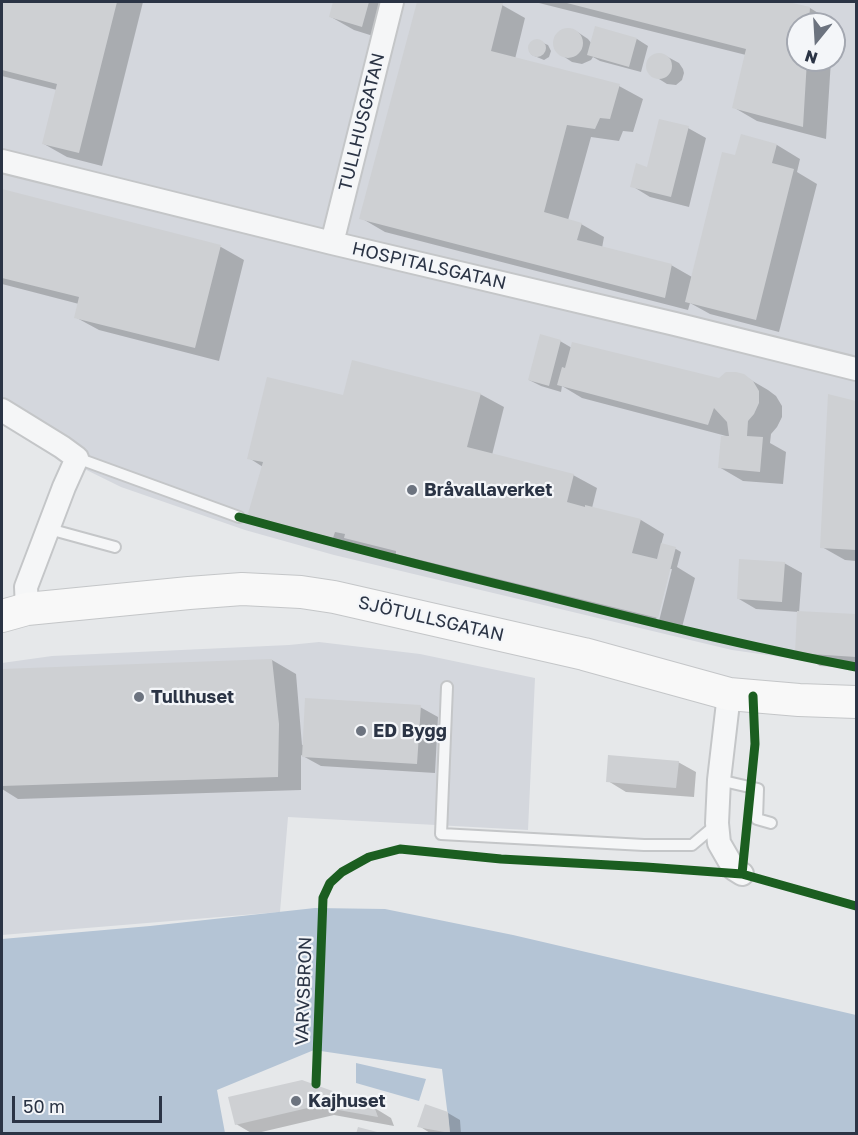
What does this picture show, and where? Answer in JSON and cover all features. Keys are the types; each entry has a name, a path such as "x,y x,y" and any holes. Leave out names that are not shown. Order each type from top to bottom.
{"main road":[{"name":"SJÖTULLSGATAN","path":"14,612 199,592 242,590 301,592 333,597 584,654 729,694 856,702"}],"street":[{"name":"TULLHUSGATAN","path":"332,243 392,2"},
{"name":"HOSPITALSGATAN","path":"2,161 856,369"},
{"path":"2,410 77,458 14,612"},
{"path":"729,694 719,780 717,823 719,843 734,869 742,874"}],"lane":[{"path":"77,458 239,518"},
{"path":"49,529 115,547"},
{"path":"447,687 441,834 644,845 692,845 717,823"},
{"path":"719,780 758,789 757,819 771,823"}],"shaded area":[{"path":"2,2 856,2 856,667 732,650 334,555 245,530 121,487 46,450 2,421"},
{"path":"319,642 420,654 535,678 528,830 288,817 280,912 2,935 2,663 52,656"}],"water":[{"path":"315,908 385,909 513,935 856,1015 856,1133 450,1133 442,1069 314,1050 217,1090 225,1133 2,1134 2,939"},
{"path":"356,1063 426,1079 419,1101 356,1083"}],"building":[{"path":"2,2 117,2 79,153 42,144 57,84 2,70"},
{"path":"333,2 369,2 362,27 329,17"},
{"path":"417,2 503,3 491,51 620,84 610,119 600,118 595,129 567,125 544,212 582,223 577,240 672,264 665,298 359,219"},
{"path":"563,2 788,2 810,7 810,12 786,12 786,72 806,72 803,127 732,108 746,49"},
{"path":"595,26 637,38 629,67 587,55"},
{"path":"568,28 579,32 583,43 579,54 568,58 557,54 553,43 557,32"},
{"path":"533,39 541,39 546,44 544,55 533,57 528,52 528,44"},
{"path":"659,53 669,56 672,66 669,76 659,79 649,76 646,66 649,56"},
{"path":"659,119 689,126 671,197 630,187 636,163 647,167"},
{"path":"741,134 777,144 772,163 794,169 756,320 685,302 722,152 735,155"},
{"path":"2,189 221,245 195,348 74,318 79,297 2,278"},
{"path":"540,334 561,340 549,386 528,380"},
{"path":"572,342 719,378 726,372 744,374 753,381 759,391 759,403 748,421 747,436 763,437 760,472 718,468 721,436 729,436 727,422 714,408 708,425 557,385 562,367 565,368"},
{"name":"Bråvallaverket","path":"352,360 481,393 467,447 574,474 567,502 641,519 632,553 657,559 661,543 676,547 658,618 396,554 396,551 344,538 345,534 335,532 333,538 247,517 263,462 247,459 267,377 343,395"},
{"path":"828,394 856,401 856,550 820,548"},
{"path":"739,559 785,562 782,602 737,599"},
{"path":"797,611 856,614 856,657 795,653"},
{"name":"Tullhuset","path":"272,659 279,724 278,777 2,786 2,669"},
{"name":"ED Bygg","path":"305,698 421,705 417,764 302,757"},
{"path":"608,755 679,761 676,788 606,782"},
{"name":"Kajhuset","path":"302,1080 374,1106 378,1117 316,1106 235,1125 228,1097"},
{"path":"425,1104 448,1112 450,1133 417,1127"},
{"path":"358,1127 381,1133 381,1134 356,1134"}],"cycle path":[{"path":"239,517 654,623 856,667"},
{"path":"742,874 755,744 753,696"},
{"name":"VARVSBRON","path":"316,1084 323,898 330,883 342,872 369,857 400,849 501,859 742,874 856,906"}],"place":[{"name":"Bråvallaverket","path":"412,490"},
{"name":"Tullhuset","path":"139,697"},
{"name":"ED Bygg","path":"361,731"},
{"name":"Kajhuset","path":"296,1101"}]}
